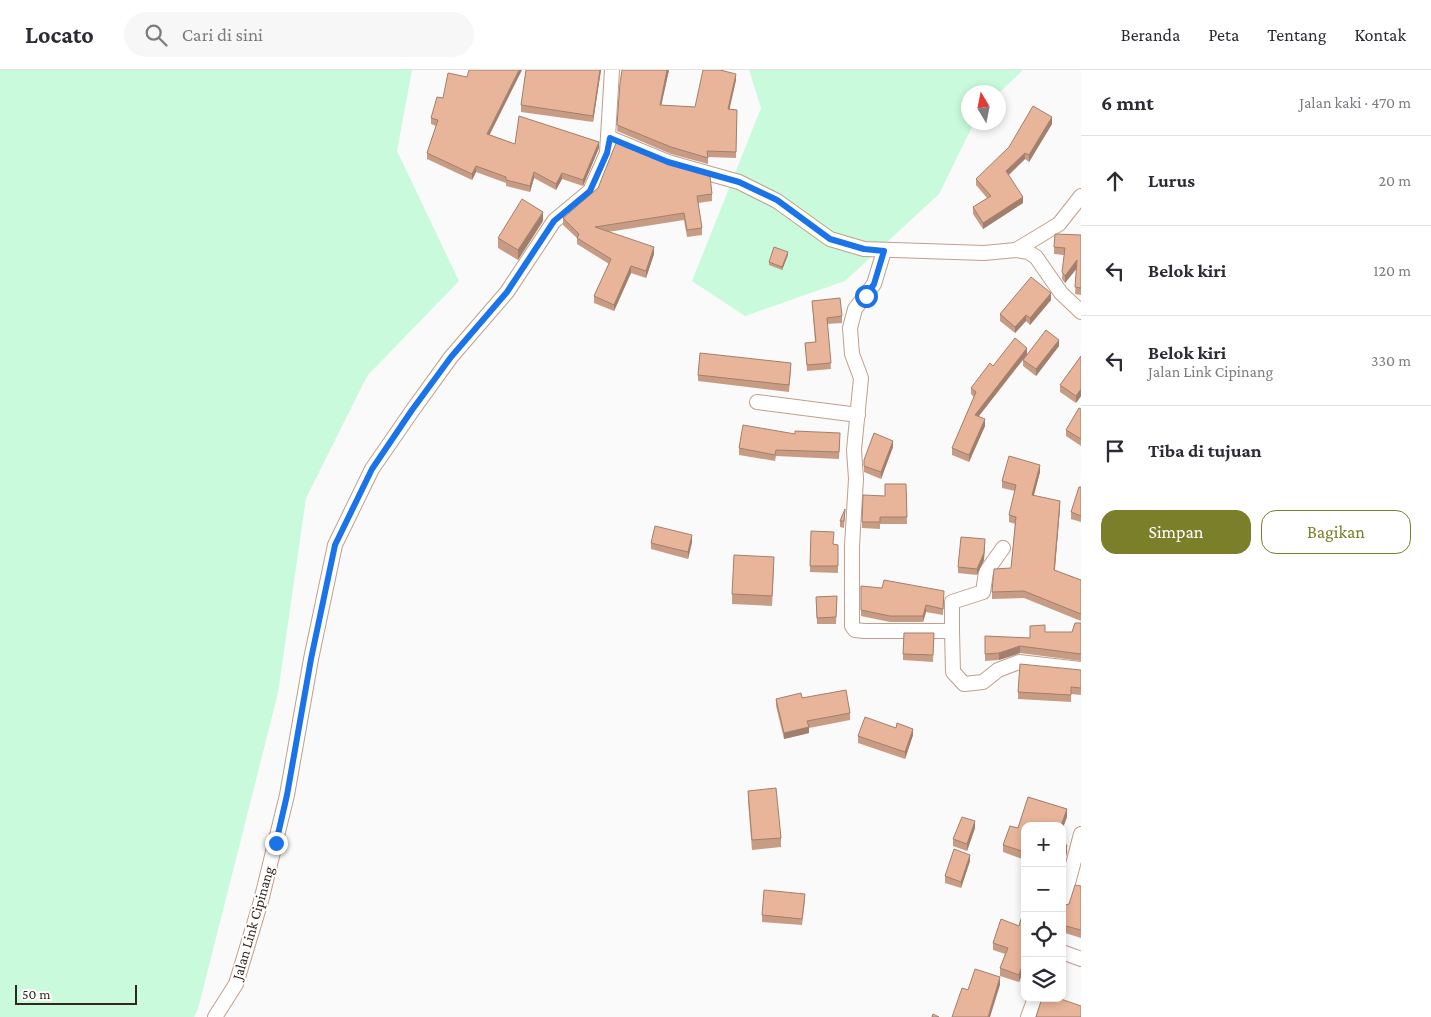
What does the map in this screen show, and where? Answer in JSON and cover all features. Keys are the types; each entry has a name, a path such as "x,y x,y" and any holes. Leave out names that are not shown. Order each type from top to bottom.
{"street":[{"name":"Jalan Link Cipinang","path":"215,1017 236,984 261,901 287,795 311,659 335,545 372,469 412,410 451,357 507,292 554,221 590,191 607,153 610,138 612,70"},
{"path":"610,138 668,162 739,182 777,200 830,239 864,249 984,252 1016,250 1028,252 1036,257 1060,293 1081,312"},
{"path":"1016,250 1059,224 1081,196"},
{"path":"884,251 874,284 855,309 850,328 852,354 861,378 854,450 856,479 852,546 852,626 855,630 864,631 952,631"},
{"path":"757,402 858,414"},
{"path":"1003,548 986,572 983,592 952,602 953,672 964,684 983,682 998,670 1019,662 1081,669"},
{"path":"1066,891 1081,834"},
{"path":"1066,953 1081,959"},
{"path":"1028,1017 1033,1002"}],"green space":[{"path":"0,70 412,70 397,151 459,281 367,376 306,498 278,693 198,1009 194,1017 0,1017"},
{"path":"749,70 1023,70 1006,86 961,85 961,130 971,130 939,194 845,281 745,316 692,281 761,108"}],"building":[{"path":"469,70 519,70 487,134 515,144 519,116 599,142 583,180 562,173 556,184 534,172 530,186 506,180 506,177 476,166 472,174 427,153 438,120 431,118 437,97 443,98 448,73 467,77"},
{"path":"526,70 600,70 593,116 521,105"},
{"path":"622,70 667,70 660,105 695,107 703,70 720,70 736,74 728,109 737,110 736,152 707,151 708,158 671,147 617,125"},
{"path":"1033,106 1052,117 1029,155 1025,153 1006,171 1023,197 983,223 973,207 991,196 976,179 1009,147"},
{"path":"616,143 665,163 710,176 712,194 697,196 702,228 687,230 684,213 595,227 654,247 646,271 631,266 614,305 594,296 611,259 577,238 579,234 563,218 598,188"},
{"path":"522,199 543,212 518,250 498,238"},
{"path":"1055,234 1081,235 1081,288 1075,287 1077,260 1065,276 1062,272 1065,248 1054,247"},
{"path":"774,247 788,252 782,267 769,262"},
{"path":"1031,277 1051,293 1030,318 1026,315 1015,327 1000,314"},
{"path":"840,298 842,316 827,318 831,363 807,365 805,343 816,342 812,301"},
{"path":"1046,330 1059,340 1036,369 1023,360"},
{"path":"1015,338 1027,348 975,415 985,419 969,455 952,448 976,392 971,388 990,363 993,366"},
{"path":"700,353 791,363 789,385 698,375"},
{"path":"1081,356 1081,389 1076,396 1060,385"},
{"path":"1079,408 1081,409 1081,439 1066,430"},
{"path":"743,425 795,434 795,431 840,433 839,452 776,450 775,455 739,448"},
{"path":"874,433 893,441 881,472 864,466 864,460"},
{"path":"1009,456 1040,465 1032,495 1060,501 1054,570 1081,580 1081,614 1024,591 992,592 994,569 1011,568 1016,517 1009,515 1016,485 1002,481"},
{"path":"885,484 906,484 907,517 880,517 880,522 862,522 863,495 885,496"},
{"path":"1079,487 1081,487 1081,516 1071,512"},
{"path":"845,509 844,521 840,521"},
{"path":"655,526 692,535 688,552 651,543"},
{"path":"811,531 834,532 833,544 838,545 838,566 810,566"},
{"path":"961,537 985,539 984,553 977,569 958,567"},
{"path":"734,555 774,557 772,596 732,594"},
{"path":"884,580 944,591 943,609 926,605 923,616 890,616 861,610 861,586 882,588"},
{"path":"837,596 836,617 817,618 816,597"},
{"path":"1075,623 1081,623 1081,654 1020,646 999,653 985,654 985,636 1030,638 1030,626 1045,625 1045,632 1072,632"},
{"path":"904,633 934,633 933,655 903,654"},
{"path":"1020,664 1081,670 1081,688 1071,687 1071,695 1018,692"},
{"path":"846,690 850,713 807,721 809,727 784,733 776,699 801,693 802,698"},
{"path":"865,717 896,728 897,723 913,729 905,752 858,736"},
{"path":"776,788 781,838 752,840 748,791"},
{"path":"1028,797 1067,809 1062,822 1021,822 1021,851 1003,845 1010,826 1018,828"},
{"path":"962,817 975,821 967,844 953,839"},
{"path":"954,849 970,855 961,882 945,876"},
{"path":"1075,885 1081,886 1081,930 1066,926 1066,905 1069,904"},
{"path":"764,890 805,894 802,919 762,915"},
{"path":"1001,919 1019,926 1021,919 1021,969 1019,975 1000,968 1008,948 993,943"},
{"path":"975,969 1000,977 988,1017 952,1017 962,988 968,990"},
{"path":"1066,1001 1081,1006 1081,1017 1036,1017 1041,1002"}],"route":[{"path":"276,843 335,545 372,469 412,410 451,357 507,292 554,221 590,191 607,153 610,138 668,162 739,182 777,200 830,239 864,249 884,251 874,284 866,296"}]}
